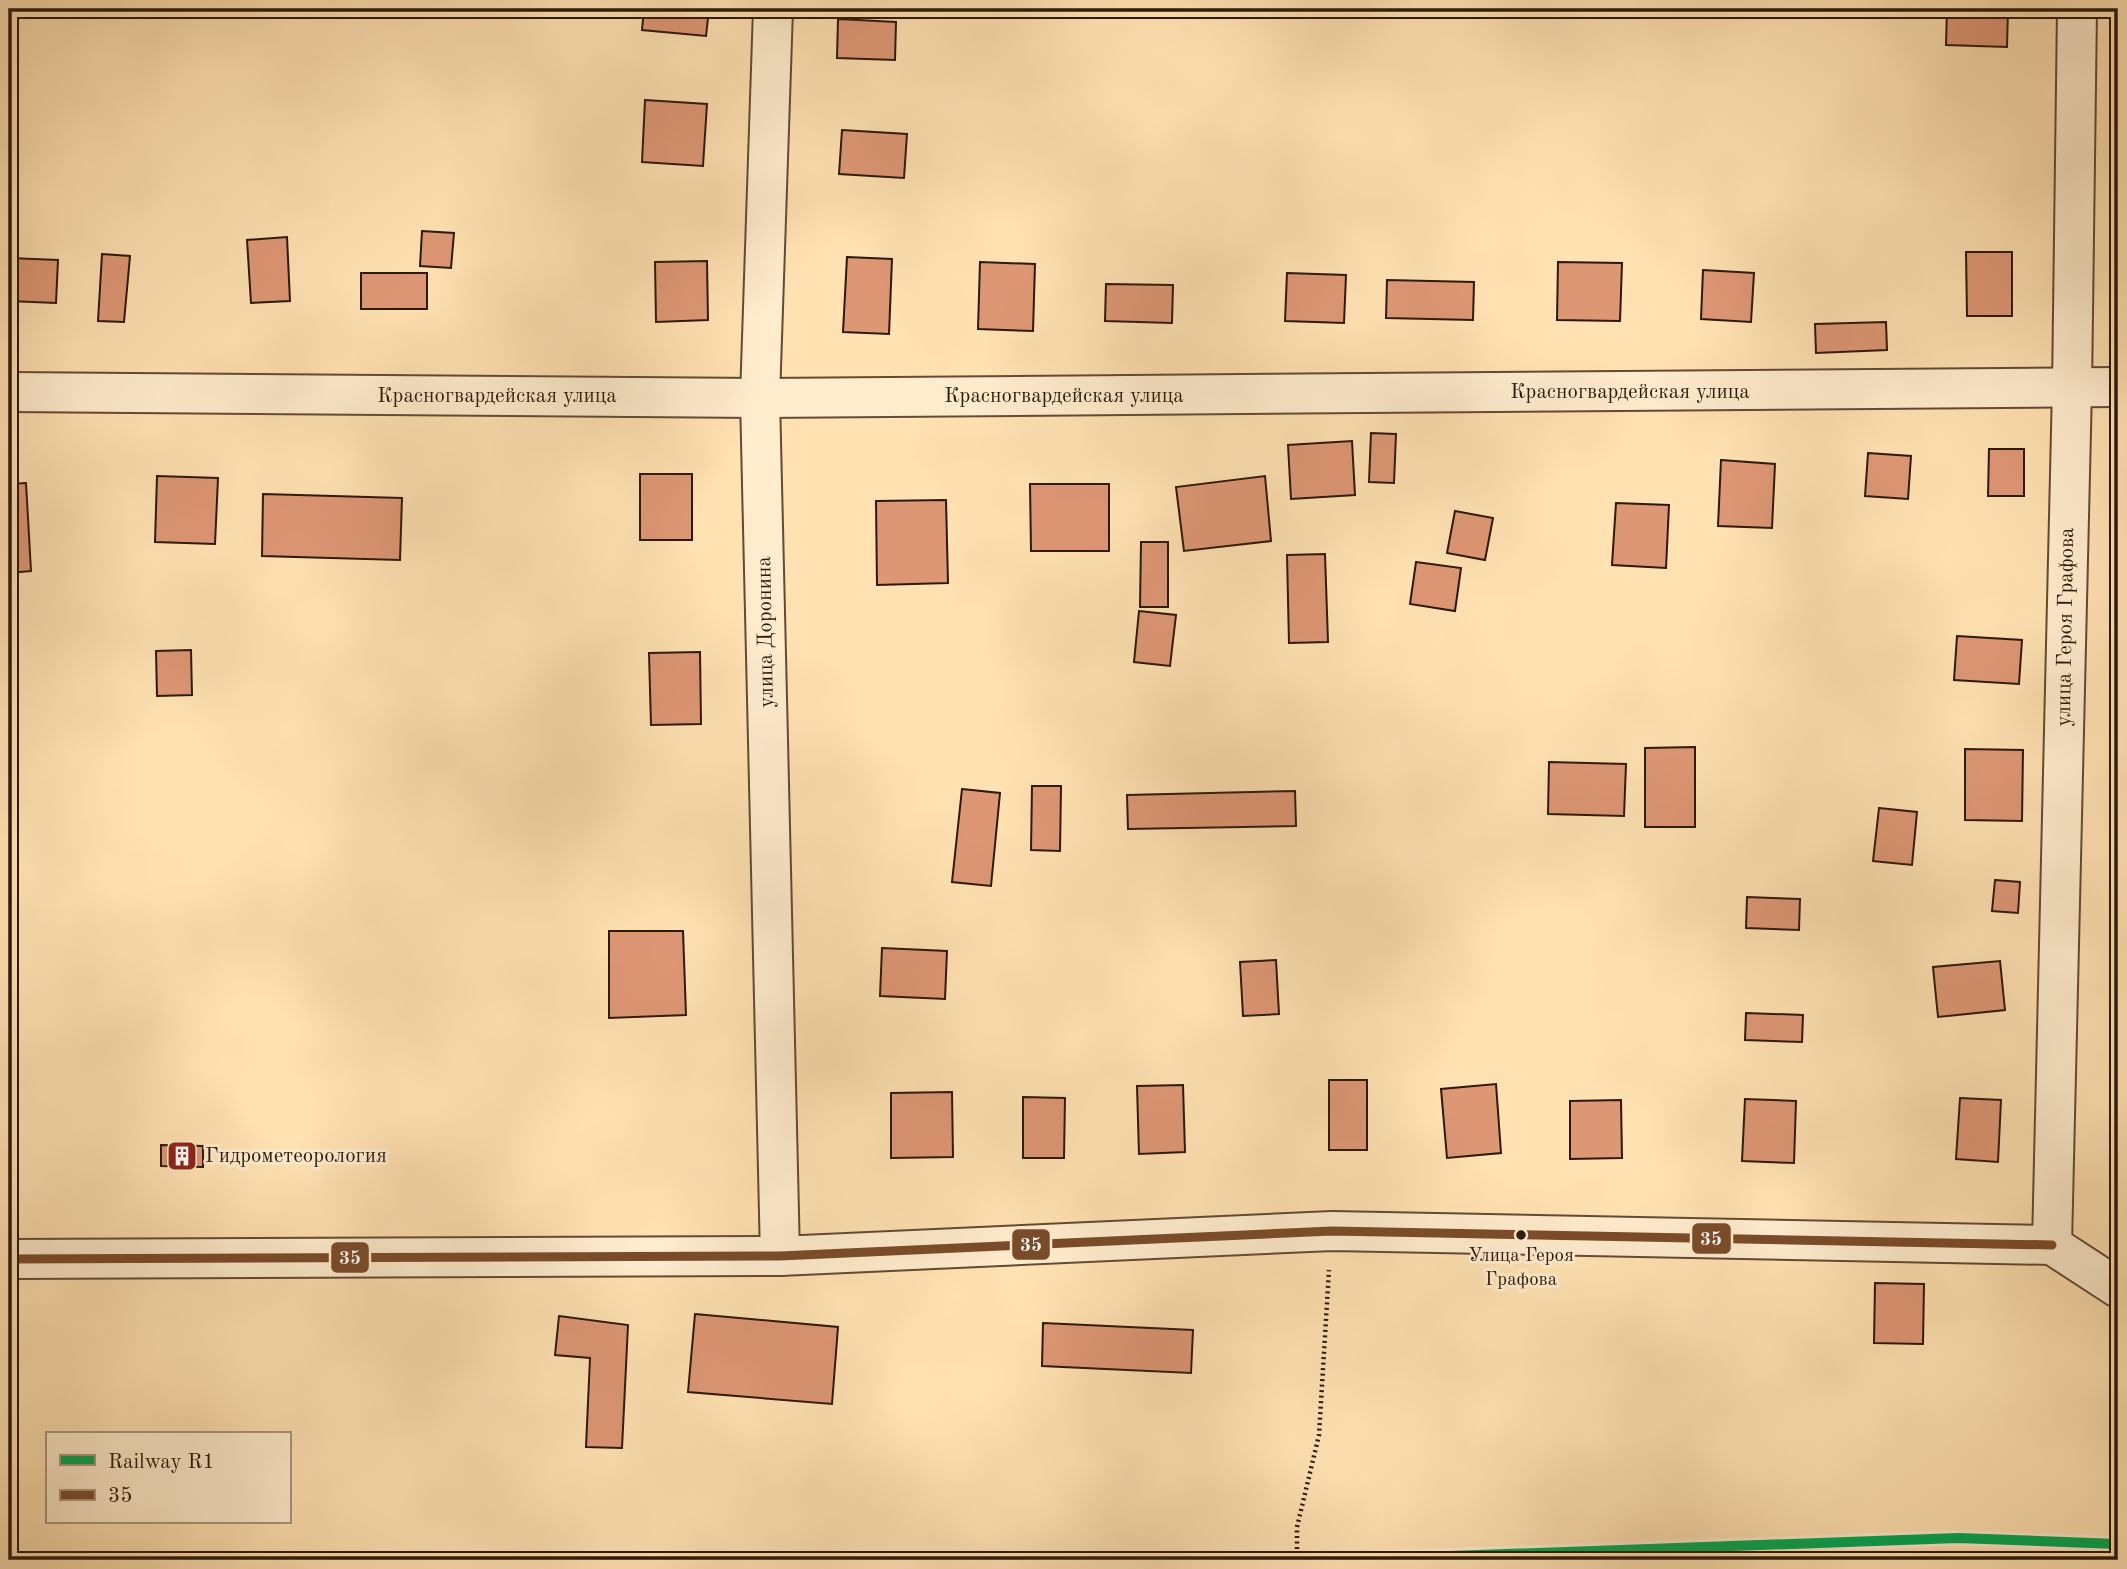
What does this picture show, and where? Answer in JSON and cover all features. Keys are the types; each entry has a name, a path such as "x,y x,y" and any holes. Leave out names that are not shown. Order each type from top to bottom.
{"street":[{"name":"улица Доронина","path":"773,9 760,398 780,1256"},
{"name":"улица Героя Графова","path":"2052,1245 2072,388 2077,9"},
{"name":"Красногвардейская улица","path":"9,392 760,398 2118,387"},
{"path":"9,1259 780,1256 1332,1231 2052,1245 2118,1288"}],"path":[{"path":"1297,1560 1297,1527 1319,1435 1332,1231"}],"building":[{"path":"644,9 709,9 706,36 642,30"},
{"path":"1947,9 2008,9 2007,47 1946,45"},
{"path":"838,19 896,22 895,60 837,58"},
{"path":"645,100 707,104 703,166 642,162"},
{"path":"842,130 907,134 904,178 839,174"},
{"path":"422,231 454,233 451,268 420,266"},
{"path":"287,237 290,301 251,303 247,240"},
{"path":"1966,252 2012,252 2012,316 1967,316"},
{"path":"102,254 130,256 124,322 98,321"},
{"path":"847,257 892,259 889,334 843,332"},
{"path":"9,258 58,260 56,303 9,301"},
{"path":"707,261 708,320 656,322 655,262"},
{"path":"980,262 1035,264 1033,331 978,329"},
{"path":"1558,262 1622,263 1620,321 1557,320"},
{"path":"1703,270 1754,273 1751,322 1701,319"},
{"path":"361,273 427,273 427,309 361,309"},
{"path":"1287,273 1346,275 1344,323 1285,321"},
{"path":"1387,280 1474,282 1473,320 1386,318"},
{"path":"1106,284 1173,285 1172,323 1105,321"},
{"path":"1886,322 1887,350 1816,353 1815,324"},
{"path":"1371,433 1396,434 1394,483 1369,482"},
{"path":"1352,441 1355,495 1291,499 1288,445"},
{"path":"1989,449 2024,449 2024,496 1988,496"},
{"path":"1868,453 1911,456 1908,499 1865,496"},
{"path":"1721,460 1775,464 1772,528 1718,526"},
{"path":"640,474 692,474 692,540 640,540"},
{"path":"157,476 218,478 215,544 155,542"},
{"path":"1265,476 1271,541 1184,551 1176,487"},
{"path":"26,483 31,571 9,573 9,484"},
{"path":"1030,484 1109,484 1109,551 1031,551"},
{"path":"263,494 402,498 400,560 262,556"},
{"path":"946,500 948,583 877,585 876,501"},
{"path":"1616,503 1669,505 1666,568 1612,565"},
{"path":"1455,511 1493,518 1485,560 1447,553"},
{"path":"1141,542 1168,542 1168,607 1140,607"},
{"path":"1325,554 1328,642 1289,643 1287,555"},
{"path":"1416,562 1461,568 1455,611 1410,604"},
{"path":"1139,611 1176,615 1170,666 1134,662"},
{"path":"1957,636 2022,640 2019,684 1954,680"},
{"path":"191,650 192,695 157,696 156,651"},
{"path":"700,652 701,724 651,725 649,653"},
{"path":"1695,747 1695,827 1645,827 1645,748"},
{"path":"1965,749 2023,750 2022,821 1965,820"},
{"path":"1549,762 1626,764 1624,816 1548,814"},
{"path":"1032,786 1061,786 1060,851 1031,850"},
{"path":"962,789 1000,793 991,886 952,882"},
{"path":"1295,791 1296,826 1128,829 1127,795"},
{"path":"1879,808 1917,812 1912,865 1873,861"},
{"path":"1995,880 2020,882 2018,913 1992,911"},
{"path":"1747,897 1800,899 1799,930 1746,928"},
{"path":"609,931 683,931 686,1015 609,1018"},
{"path":"882,948 947,951 945,999 880,996"},
{"path":"1276,960 1279,1014 1243,1016 1240,962"},
{"path":"2000,961 2005,1010 1938,1017 1933,967"},
{"path":"1746,1013 1803,1015 1802,1042 1745,1040"},
{"path":"2113,1016 2118,1016 2118,1076 2115,1076"},
{"path":"1329,1080 1367,1080 1367,1150 1329,1150"},
{"path":"1496,1084 1501,1153 1447,1158 1441,1089"},
{"path":"1183,1085 1185,1152 1139,1154 1137,1086"},
{"path":"952,1092 953,1157 891,1158 891,1093"},
{"path":"1023,1097 1065,1098 1064,1158 1023,1158"},
{"path":"1960,1098 2001,1100 1998,1162 1956,1159"},
{"path":"1745,1099 1796,1101 1794,1163 1742,1161"},
{"path":"1621,1100 1622,1158 1570,1159 1570,1101"},
{"name":"Гидрометеорология","path":"161,1145 203,1146 203,1167 161,1166"},
{"path":"1875,1283 1924,1284 1923,1344 1874,1343"},
{"path":"695,1314 838,1327 832,1404 688,1392"},
{"path":"559,1316 628,1325 622,1448 586,1447 590,1358 555,1355"},
{"path":"1043,1323 1193,1330 1191,1373 1042,1366"}],"rail line":[{"name":"R1","path":"1338,1560 1958,1538 2118,1544"}],"transit line":[{"name":"35","path":"9,1259 780,1256 1332,1231 2052,1245"}],"place":[{"name":"Гидрометеорология","path":"182,1156"},
{"name":"Улица Героя Графова","path":"1521,1235"}]}
